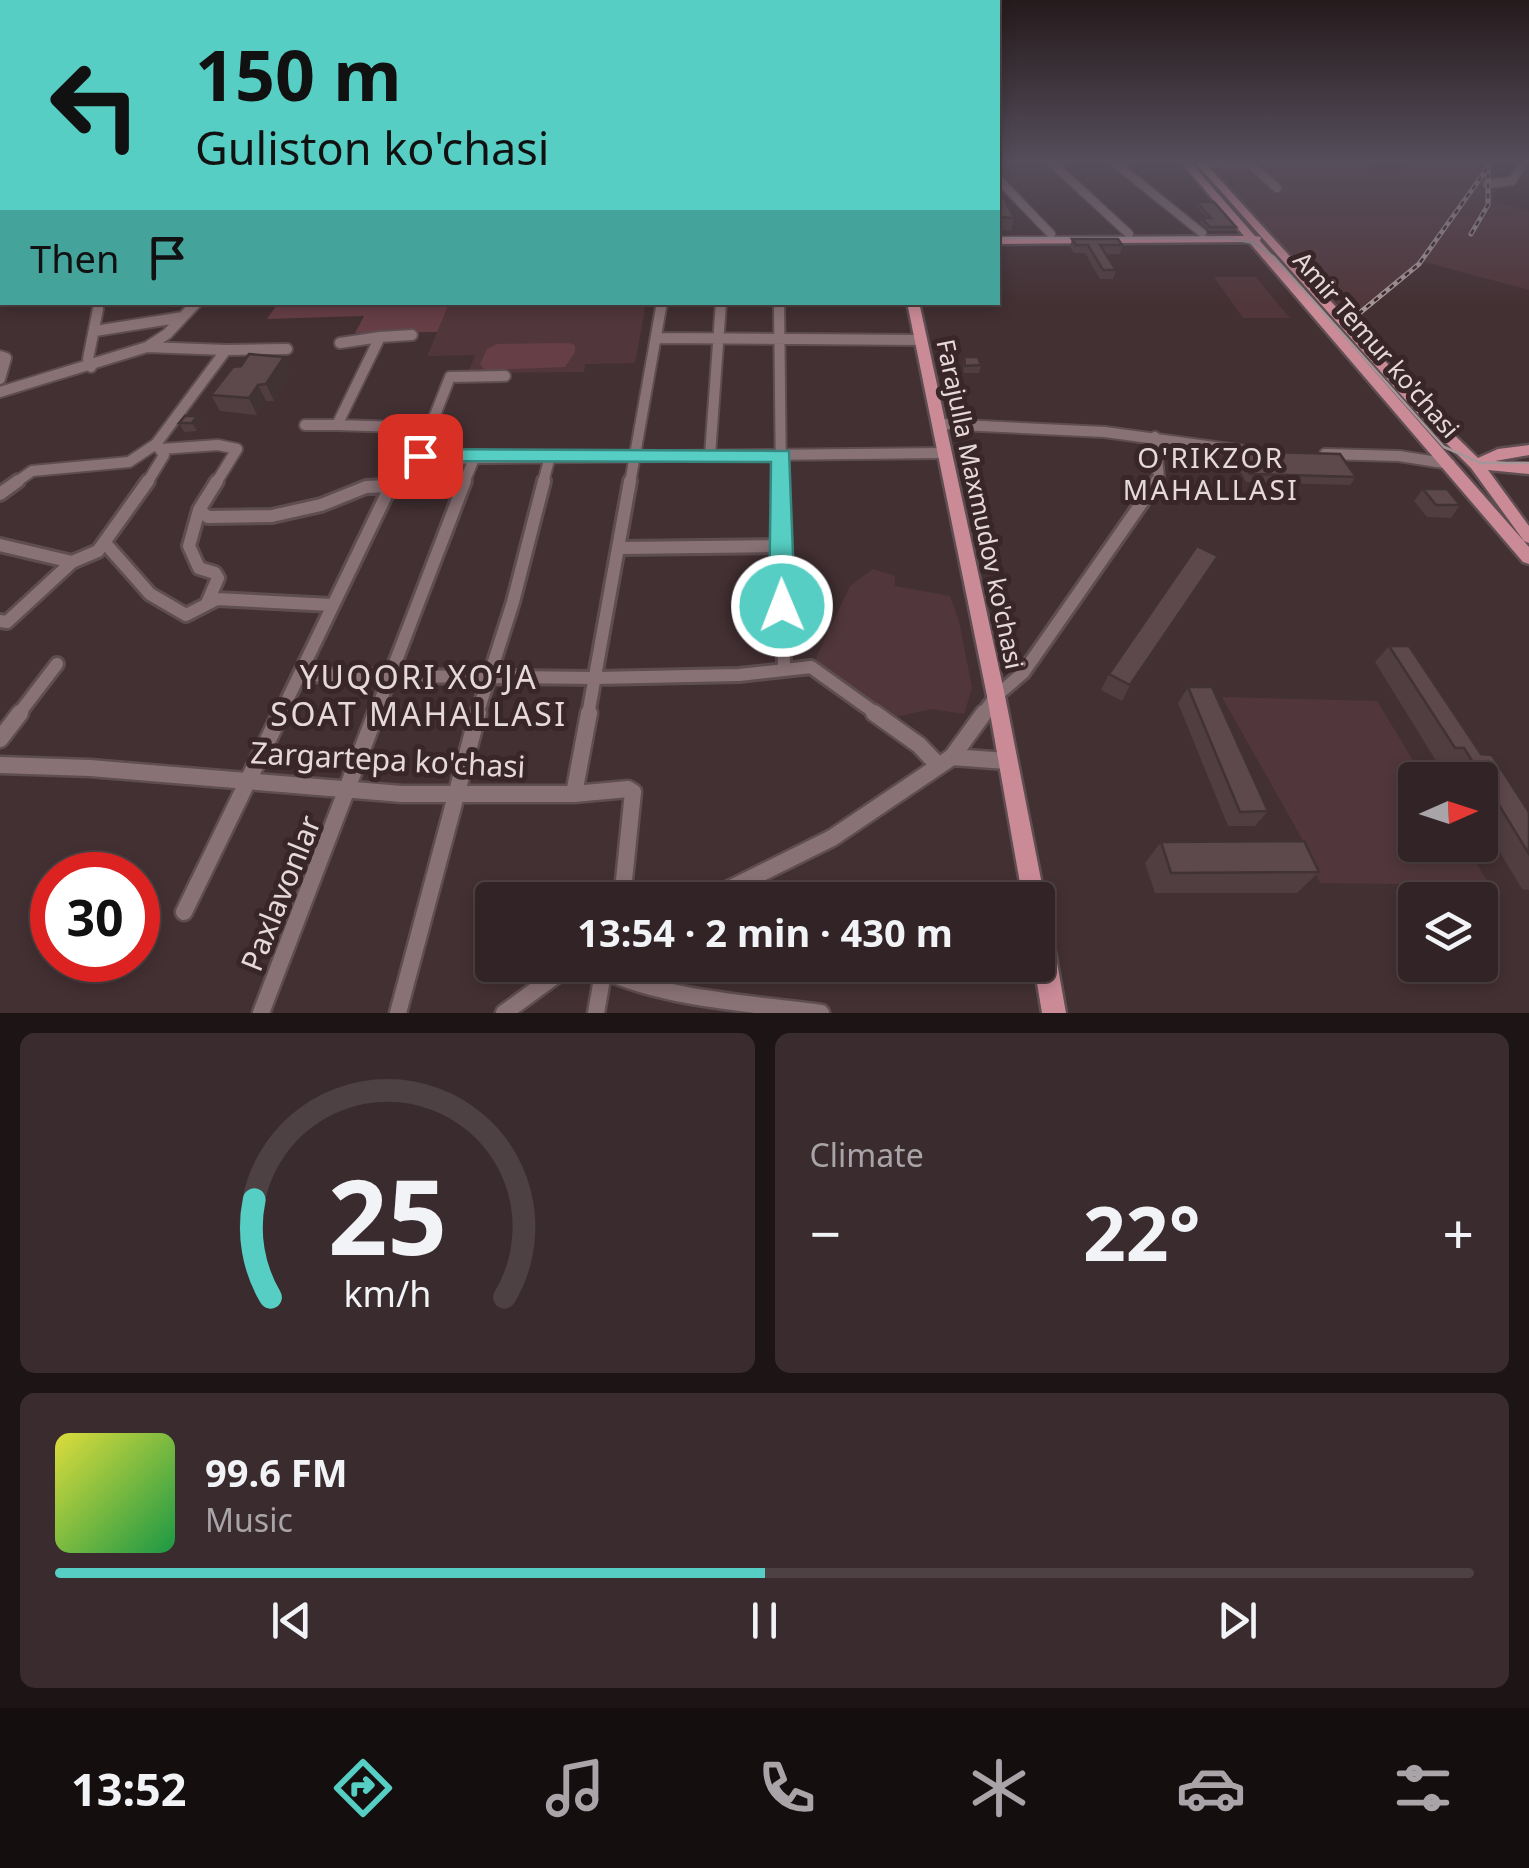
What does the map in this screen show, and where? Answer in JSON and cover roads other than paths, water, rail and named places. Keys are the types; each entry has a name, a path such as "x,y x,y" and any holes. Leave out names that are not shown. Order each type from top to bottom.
{"main road":[{"name":"Amir Temur ko'chasi","path":"1231,210 1476,464 1529,538"},
{"name":"Amir Temur ko'chasi","path":"1236,210 1529,558"},
{"path":"1000,237 1202,233 1256,236"},
{"path":"1000,237 1256,236"},
{"name":"Farajulla Maxmudov ko'chasi","path":"914,305 1030,882"},
{"path":"1476,464 1498,454 1529,450"},
{"path":"1450,464 1529,469"},
{"path":"1049,982 1054,1013"}],"street":[{"path":"1028,210 1051,234"},
{"path":"1103,210 1129,234"},
{"path":"1179,210 1202,233"},
{"path":"0,392 147,347 194,305"},
{"path":"574,794 662,305"},
{"path":"710,455 721,305"},
{"path":"779,305 784,667"},
{"path":"91,367 88,359 98,309"},
{"path":"96,331 183,316"},
{"path":"340,343 412,336"},
{"path":"337,425 380,337"},
{"path":"656,338 921,340"},
{"path":"147,347 287,349"},
{"path":"0,622 6,622 72,562 98,551 105,543 161,463 159,447 226,350"},
{"path":"0,356 6,358 0,379"},
{"path":"413,457 430,428 450,377 505,376"},
{"path":"939,424 1155,438 1217,450 1258,452"},
{"path":"305,425 430,428"},
{"path":"743,882 832,838 945,761 1023,673 1159,478 1155,438"},
{"path":"0,494 32,471 129,462 159,447 237,448 199,510 190,546 199,568 218,578 208,601 194,613 178,612 150,594 105,543"},
{"path":"184,912 400,462 413,457 946,453"},
{"path":"1310,454 1400,456 1450,464"},
{"name":"Paxlavonlar","path":"261,1013 475,456"},
{"path":"398,1013 487,677 514,602 550,456"},
{"path":"199,510 208,517 272,516 321,505 366,488 388,486"},
{"path":"0,545 72,562"},
{"path":"620,548 781,546"},
{"path":"208,601 332,605"},
{"path":"0,739 57,664"},
{"path":"301,675 596,678 739,675 811,666 945,761 1006,761"},
{"name":"Zargartepa ko'chasi","path":"0,765 455,795 574,794 628,789 633,792 624,882"},
{"path":"504,1013 547,982"},
{"path":"596,1013 597,982"},
{"path":"640,982 821,1013"}],"tram line":[{"path":"1000,238 1227,238 1254,243 1274,257 1444,447 1481,463 1529,463"}],"railway":[{"path":"1351,320 1419,264 1457,210"},
{"path":"1471,234 1485,210"}],"district":[{"name":"O'RIKZOR MAHALLASI","path":"1211,473"},
{"name":"YUQORI XO‘JA SOAT MAHALLASI","path":"419,694"}]}
